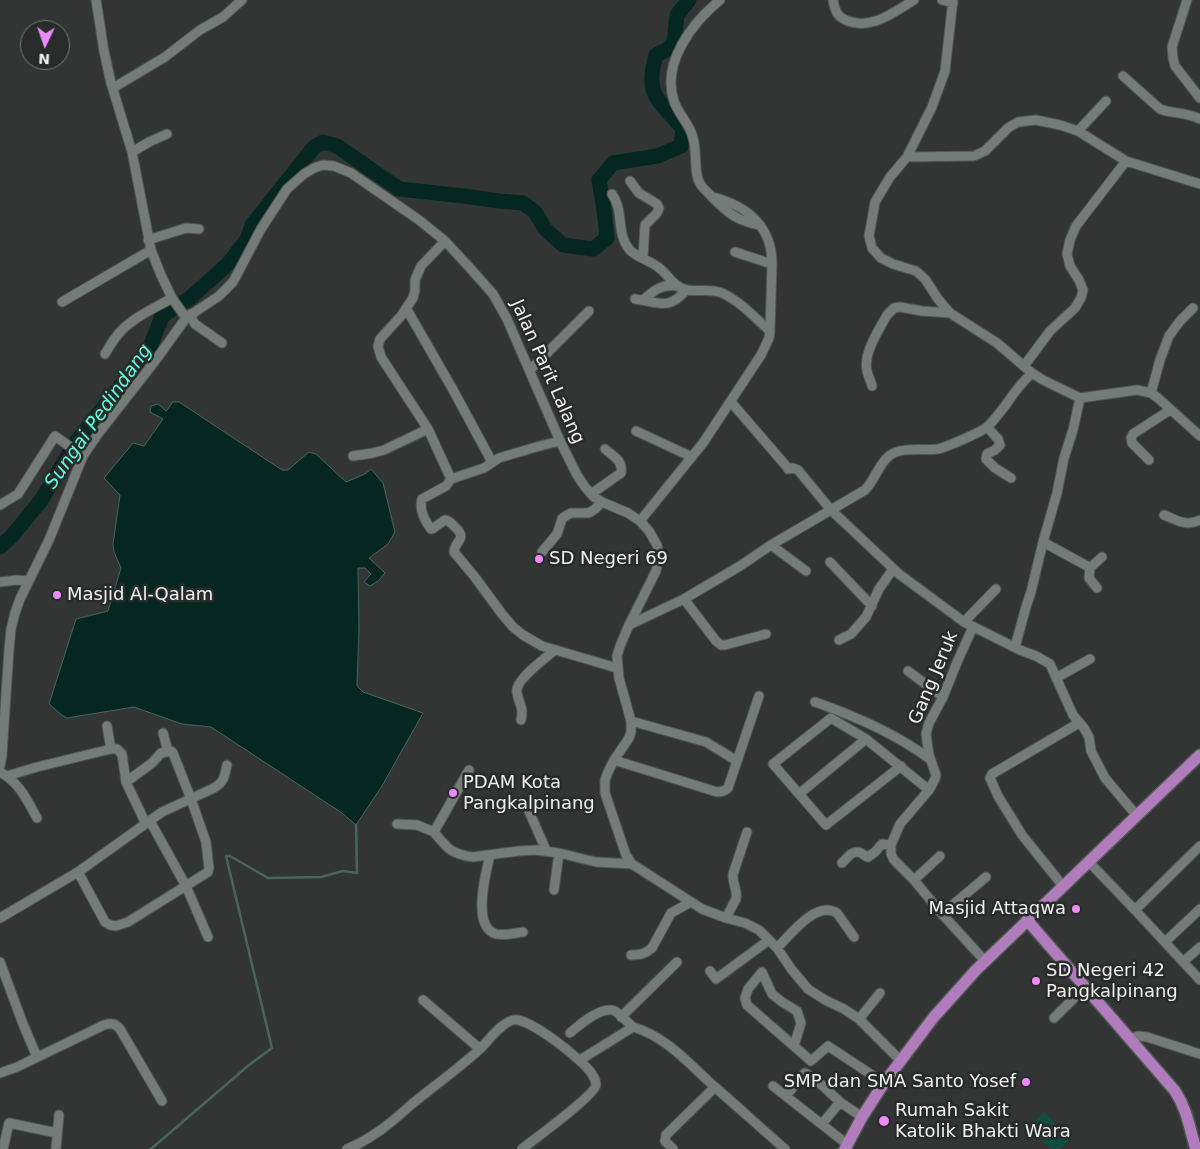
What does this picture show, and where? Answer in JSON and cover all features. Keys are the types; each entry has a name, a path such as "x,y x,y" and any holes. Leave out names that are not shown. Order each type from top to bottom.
{"main road":[{"path":"846,1147 862,1117 884,1083 933,1018 985,961 1026,920 1200,755"},
{"path":"1026,920 1175,1092 1182,1102 1187,1115 1196,1149"}],"street":[{"path":"96,0 104,51 132,152 151,250 173,300 195,324 222,343"},
{"path":"113,88 165,57 242,0"},
{"path":"640,521 703,443 731,402 769,338 772,264 770,244 764,230 754,218 730,202 713,197 701,186 696,168 695,146 691,130 674,101 671,87 675,58 683,42 708,10 720,0"},
{"path":"833,0 838,16 844,20 862,25 873,23 914,0"},
{"path":"942,0 953,2 945,71 932,106 907,157 890,177 875,202 868,236 872,248 881,258 916,271 925,279 950,313 997,343 1043,380 1080,398 1137,390 1151,393 1200,436"},
{"path":"1187,0 1172,48 1172,58 1175,66 1200,98"},
{"path":"1123,76 1160,109 1200,118"},
{"path":"1078,130 1106,101"},
{"path":"907,157 974,156 985,151 1008,128 1018,122 1036,120 1078,130 1126,161 1200,184"},
{"path":"132,152 167,134"},
{"path":"1024,366 1050,332 1075,308 1081,298 1083,290 1070,266 1067,254 1070,240 1076,226 1126,161"},
{"name":"Jalan Parit Lalang","path":"0,766 2,755 5,643 20,599 50,540 80,454 94,440 189,316 219,296 233,282 261,229 288,189 304,174 314,168 323,165 334,166 351,173 419,220 445,241 493,294 507,319 560,442 577,475 591,494 602,502 628,513 640,521 649,531 657,545 659,553 656,571 629,625 617,656 617,668 631,721 631,732 614,760 605,780 605,793 626,854 632,864"},
{"path":"630,182 639,193 657,204 659,208 646,225 643,257"},
{"path":"612,194 618,206 625,242 630,250 656,265 682,288"},
{"path":"148,240 186,228 199,229"},
{"path":"445,241 421,266 415,280 414,294 401,316 380,340 378,351 428,429 451,479"},
{"path":"62,302 151,250"},
{"path":"735,252 772,264"},
{"path":"682,288 678,299 670,303 655,303 639,299 667,285 721,292 770,331"},
{"path":"105,354 122,329 132,321 173,300"},
{"path":"872,386 866,361 886,315 890,311 900,307 950,313"},
{"path":"406,308 492,462"},
{"path":"1151,393 1169,336 1193,308"},
{"path":"530,370 589,311"},
{"path":"629,625 684,599 865,490 883,463 896,452 946,446 987,427 1020,384 1032,373"},
{"path":"1015,647 1057,493 1080,398"},
{"path":"731,402 786,468 798,470 831,510 893,569 964,622 1050,664 1073,715 1089,737 1091,751 1105,778 1137,816"},
{"path":"1149,460 1132,443 1132,436 1170,410"},
{"path":"987,427 998,439 1000,445 995,450 986,454 986,459 995,468 1011,478"},
{"path":"353,456 384,450 428,429"},
{"path":"636,430 692,457"},
{"path":"0,505 14,498 21,491 55,436 80,454"},
{"path":"560,442 499,458 484,468 451,479 446,486 421,501 422,510 429,528 432,529 445,520 450,521 459,530 461,538 454,552 513,627 533,642 617,668"},
{"path":"591,494 622,473 620,462 605,449"},
{"path":"542,552 555,537 564,516 571,513 589,513 602,502"},
{"path":"1164,515 1186,524 1193,524 1200,520"},
{"path":"1043,542 1090,567"},
{"path":"771,545 806,571"},
{"path":"1097,588 1089,578 1090,567 1102,557"},
{"path":"830,562 872,606"},
{"path":"839,640 851,634 866,617 879,588 893,569"},
{"path":"0,582 28,581"},
{"path":"964,622 996,589"},
{"path":"684,599 721,645 766,634"},
{"name":"Gang Jeruk","path":"891,846 900,824 934,785 936,775 926,734 929,723 943,697 973,627"},
{"path":"521,720 522,710 517,687 526,675 555,650"},
{"path":"1056,678 1090,659"},
{"path":"908,671 943,697"},
{"path":"614,760 721,792 728,788 759,696"},
{"path":"815,702 850,715 890,734 931,760"},
{"path":"901,766 826,825 773,764 832,718 866,739 901,766 929,790"},
{"path":"631,721 706,742 737,761"},
{"path":"1063,886 1022,835 998,796 990,778 992,774 1079,723"},
{"path":"107,726 112,749"},
{"path":"78,872 105,922 116,926 144,913 208,872 206,842 191,798 172,753 168,751 163,733"},
{"path":"799,794 866,739"},
{"path":"4,774 118,749 122,754 126,782 186,886 208,937"},
{"path":"126,782 152,763 161,753 168,751"},
{"path":"0,918 78,872 162,812 221,784 226,765"},
{"path":"434,832 469,770"},
{"path":"4,774 20,789 37,818"},
{"path":"528,809 546,850"},
{"path":"397,824 417,825 434,832 449,850 463,856 472,857 528,850 546,850 596,862 632,864 710,913 745,923 759,930 777,948 808,989 859,1019 901,1061"},
{"path":"726,918 737,896 733,874 747,832"},
{"path":"842,863 854,852 868,857 882,844 891,846 891,854 894,860 985,961"},
{"path":"1135,910 1200,846"},
{"path":"554,890 559,853"},
{"path":"490,855 482,895 485,925 495,934 523,932"},
{"path":"914,880 940,856"},
{"path":"1089,862 1200,980"},
{"path":"942,914 986,877"},
{"path":"631,954 640,955 652,948 671,913 691,902"},
{"path":"777,948 805,920 824,910 837,913 854,938"},
{"path":"1165,942 1200,910"},
{"path":"710,971 716,979 769,940"},
{"path":"1183,962 1200,947"},
{"path":"0,962 37,1057"},
{"path":"621,1017 677,962"},
{"path":"794,1046 801,1023 797,1011 772,994 762,972 748,989 746,996 747,1005 811,1061 828,1046 884,1083"},
{"path":"1054,1018 1084,988"},
{"path":"859,1019 880,993"},
{"path":"422,1000 480,1049"},
{"path":"570,1032 588,1018 607,1010 615,1011 633,1027 646,1032 664,1043 683,1058 785,1149"},
{"path":"347,1149 367,1139 395,1119 480,1049 506,1023 519,1019 531,1024 580,1060 592,1073 596,1084 595,1088 571,1111 522,1149"},
{"path":"0,1073 104,1025 114,1024 120,1029 162,1101"},
{"path":"580,1060 633,1027"},
{"path":"1129,1039 1138,1036 1146,1037 1200,1054"},
{"path":"786,1096 807,1074 840,1102 862,1117"},
{"path":"773,1086 822,1124 846,1147"},
{"path":"674,1149 665,1141 666,1135 715,1087"},
{"path":"822,1124 840,1102"},
{"path":"56,1149 59,1115"},
{"path":"3,1149 5,1122 57,1133"}],"shaded area":[{"path":"173,402 179,402 282,470 288,470 309,452 316,454 346,482 365,474 371,469 383,483 395,532 388,544 369,558 385,573 378,581 370,586 364,582 371,574 365,568 358,568 359,628 357,686 363,692 423,713 382,786 356,825 342,813 211,727 182,724 134,707 67,718 49,704 76,619 108,611 121,568 114,552 113,544 120,495 104,478 133,443 144,446 163,419 150,412 151,406 158,404 166,411"},
{"path":"1044,1112 1071,1139 1060,1149 1051,1149 1029,1127"}],"waterway":[{"name":"Sungai Pedindang","path":"0,547 12,536 42,499 76,442 151,345 162,316 190,298 229,263 247,239 252,225 314,147 323,142 337,146 399,189 523,203 535,212 545,229 563,245 593,249 607,238 599,180 613,163 657,156 681,146 683,129 661,104 653,89 652,80 656,55 674,43 677,15 689,0"},
{"path":"151,1149 249,1065 272,1048 226,856 230,856 268,878 321,877 343,871 357,873 356,825"}],"place":[{"name":"SD Negeri 69","path":"539,559"},
{"name":"Masjid Al-Qalam","path":"57,595"},
{"name":"PDAM Kota Pangkalpinang","path":"453,793"},
{"name":"Masjid Attaqwa","path":"1076,909"},
{"name":"SD Negeri 42 Pangkalpinang","path":"1036,981"},
{"name":"SMP dan SMA Santo Yosef","path":"1026,1082"},
{"name":"Rumah Sakit Katolik Bhakti Wara","path":"884,1121"}]}
